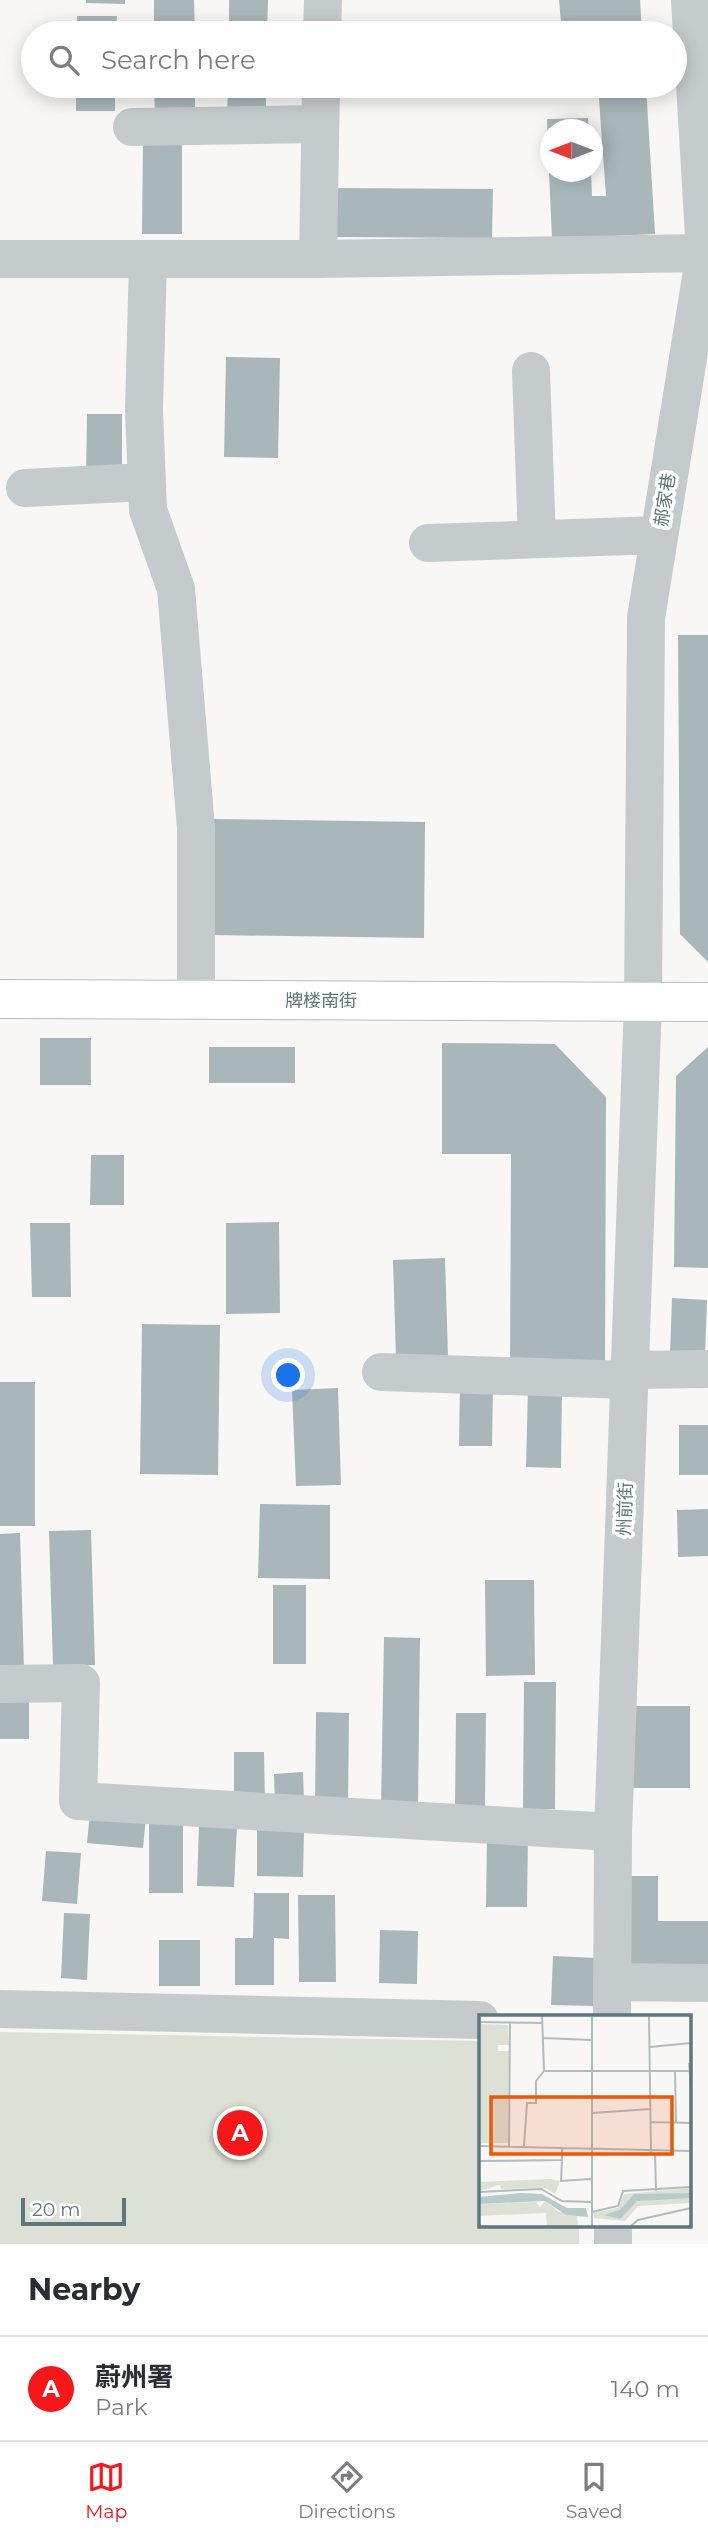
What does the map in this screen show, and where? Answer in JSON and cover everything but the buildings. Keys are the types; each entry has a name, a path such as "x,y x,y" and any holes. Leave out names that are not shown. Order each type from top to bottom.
{"main road":[{"name":"牌楼南街","path":"0,999 708,1002"}],"street":[{"path":"322,21 323,0"},
{"name":"郝家巷","path":"643,1002 646,618 705,253 705,209 690,0"},
{"path":"318,259 321,98"},
{"path":"132,127 320,124"},
{"path":"0,259 318,259 705,253"},
{"path":"148,259 144,410 146,482 148,510 176,590 196,828 196,1000"},
{"path":"531,371 537,539"},
{"path":"24,488 146,482"},
{"path":"428,543 659,535"},
{"name":"州前街","path":"612,1999 613,1832 643,1002"},
{"path":"381,1372 629,1375 708,1369"},
{"path":"0,1684 81,1684 78,1801 613,1832"},
{"path":"612,1999 708,1983"},
{"path":"0,2009 479,2020"},
{"path":"613,2226 613,2244"}],"shaded area":[{"path":"0,2032 479,2041 479,2226 579,2226 579,2244 0,2244"}],"place":[{"name":"蔚州署","path":"240,2133"}]}
